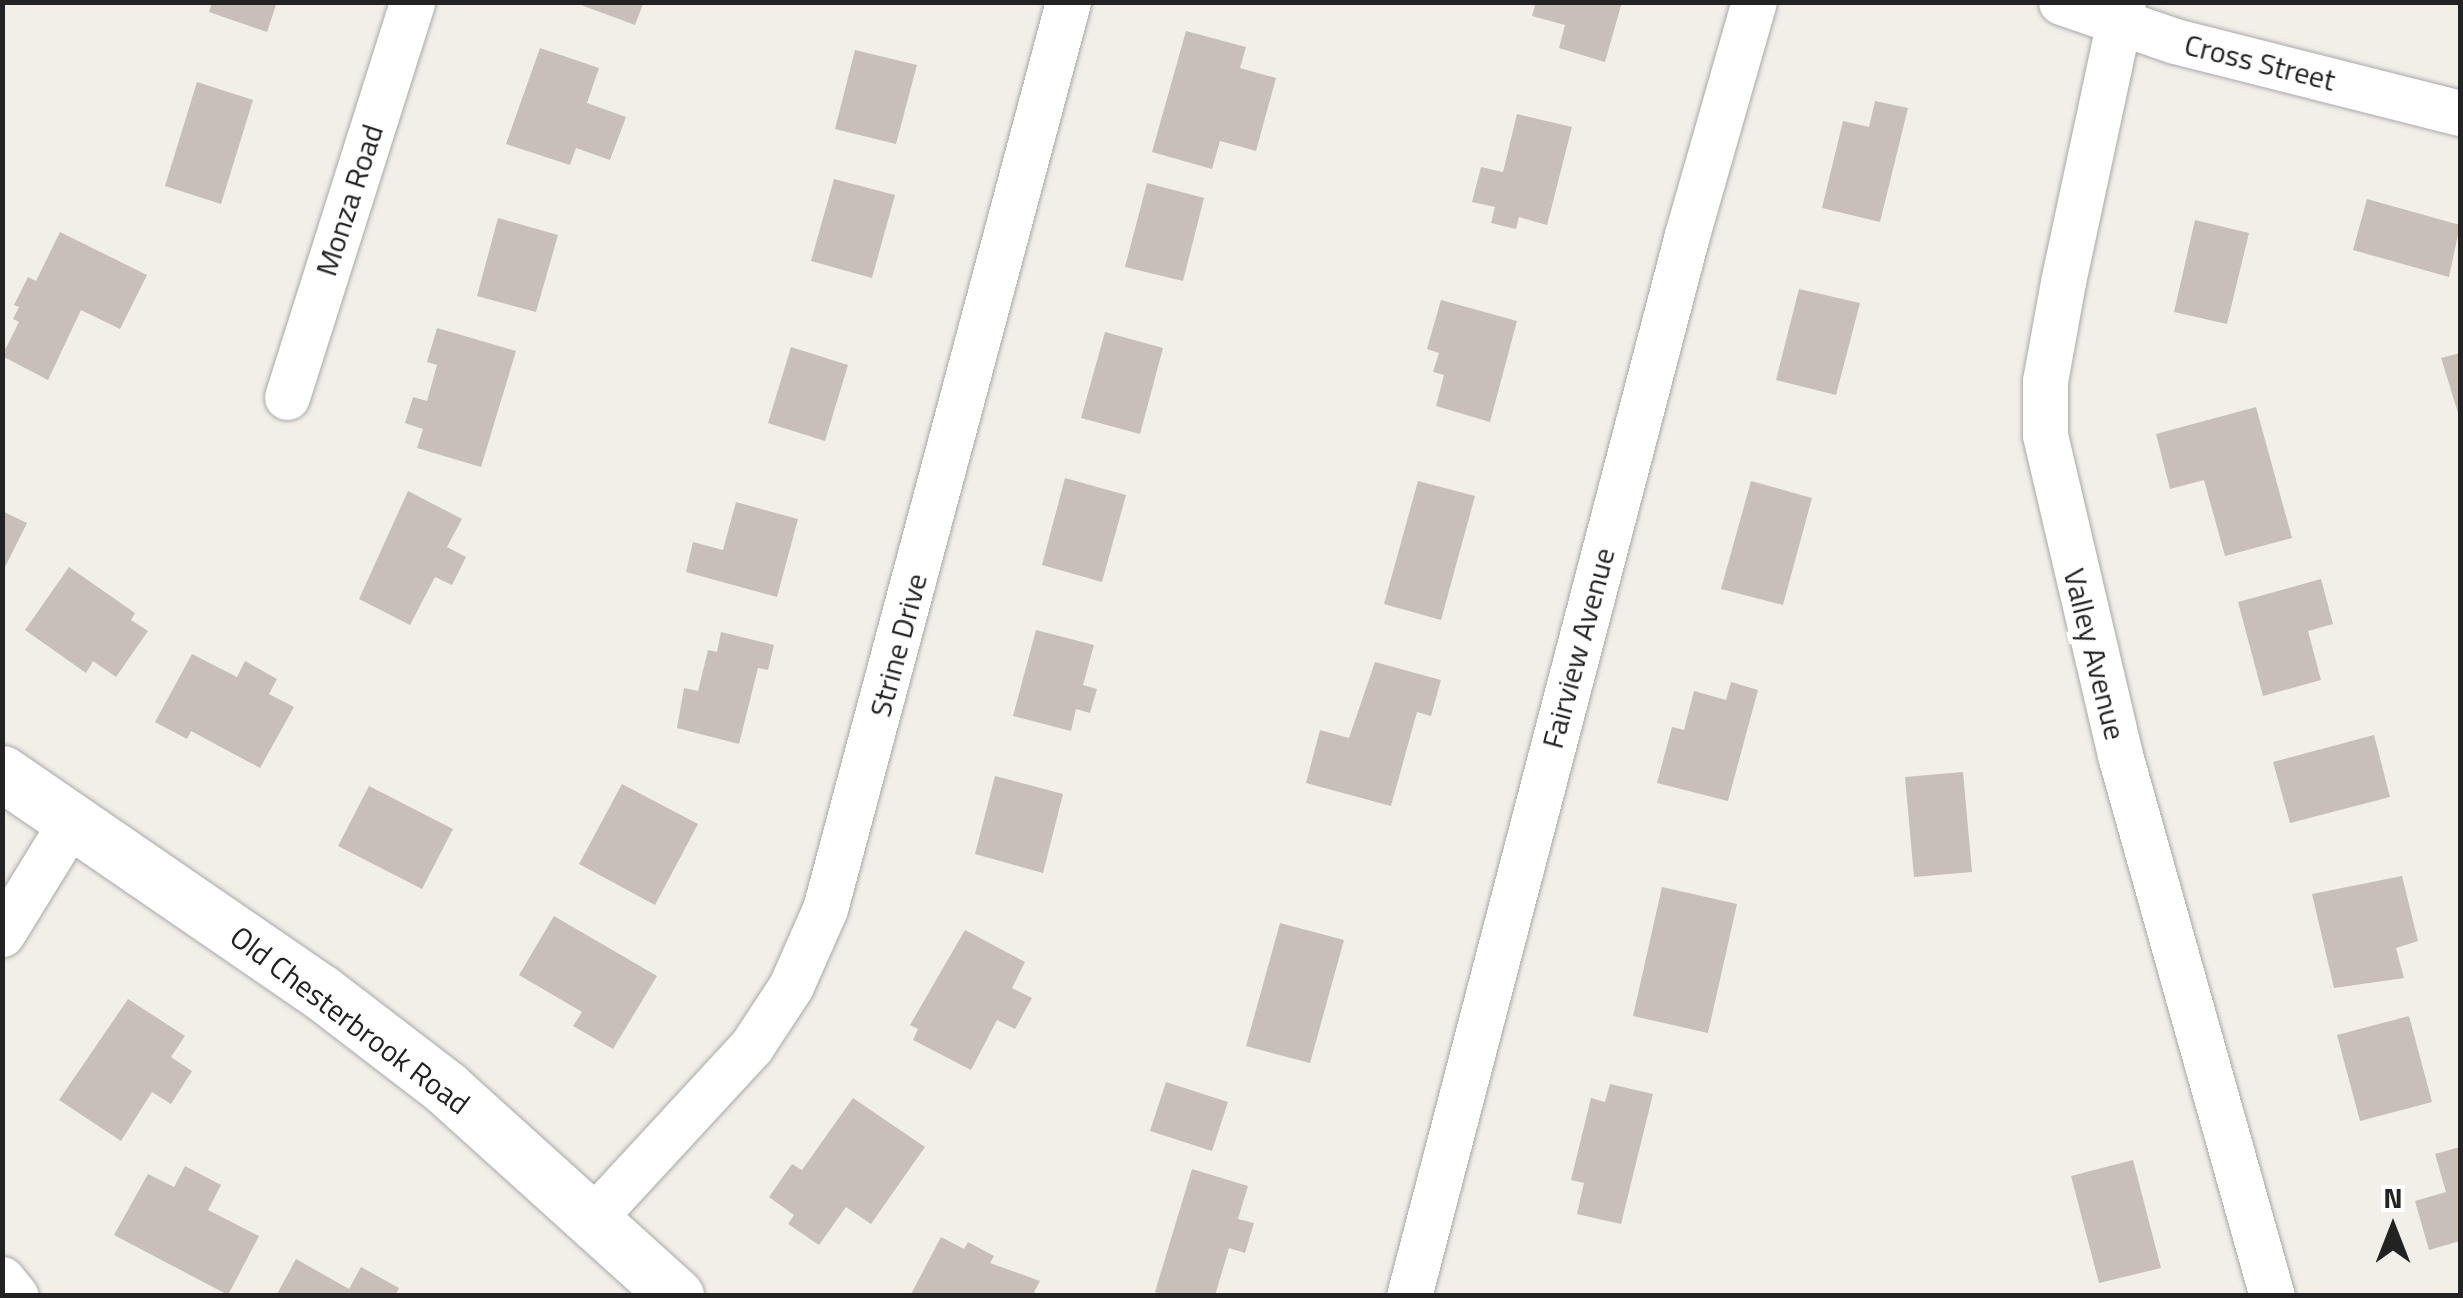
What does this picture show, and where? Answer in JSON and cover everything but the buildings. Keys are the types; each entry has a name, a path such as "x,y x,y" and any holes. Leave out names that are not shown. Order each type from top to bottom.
{"street":[{"name":"Monza Road","path":"286,397 412,2"},
{"name":"Strine Drive","path":"593,1218 752,1048 790,986 825,909 1068,2"},
{"name":"Fairview Avenue","path":"1409,1296 1687,235 1754,2"},
{"name":"Cross Street","path":"2061,2 2121,12 2460,113"},
{"name":"Valley Avenue","path":"2121,12 2045,380 2045,435 2120,755 2272,1296"},
{"name":"Old Chesterbrook Road","path":"2,773 336,1004 446,1088 676,1296"},
{"path":"2,934 72,820"},
{"path":"2,1279 16,1296"}]}
